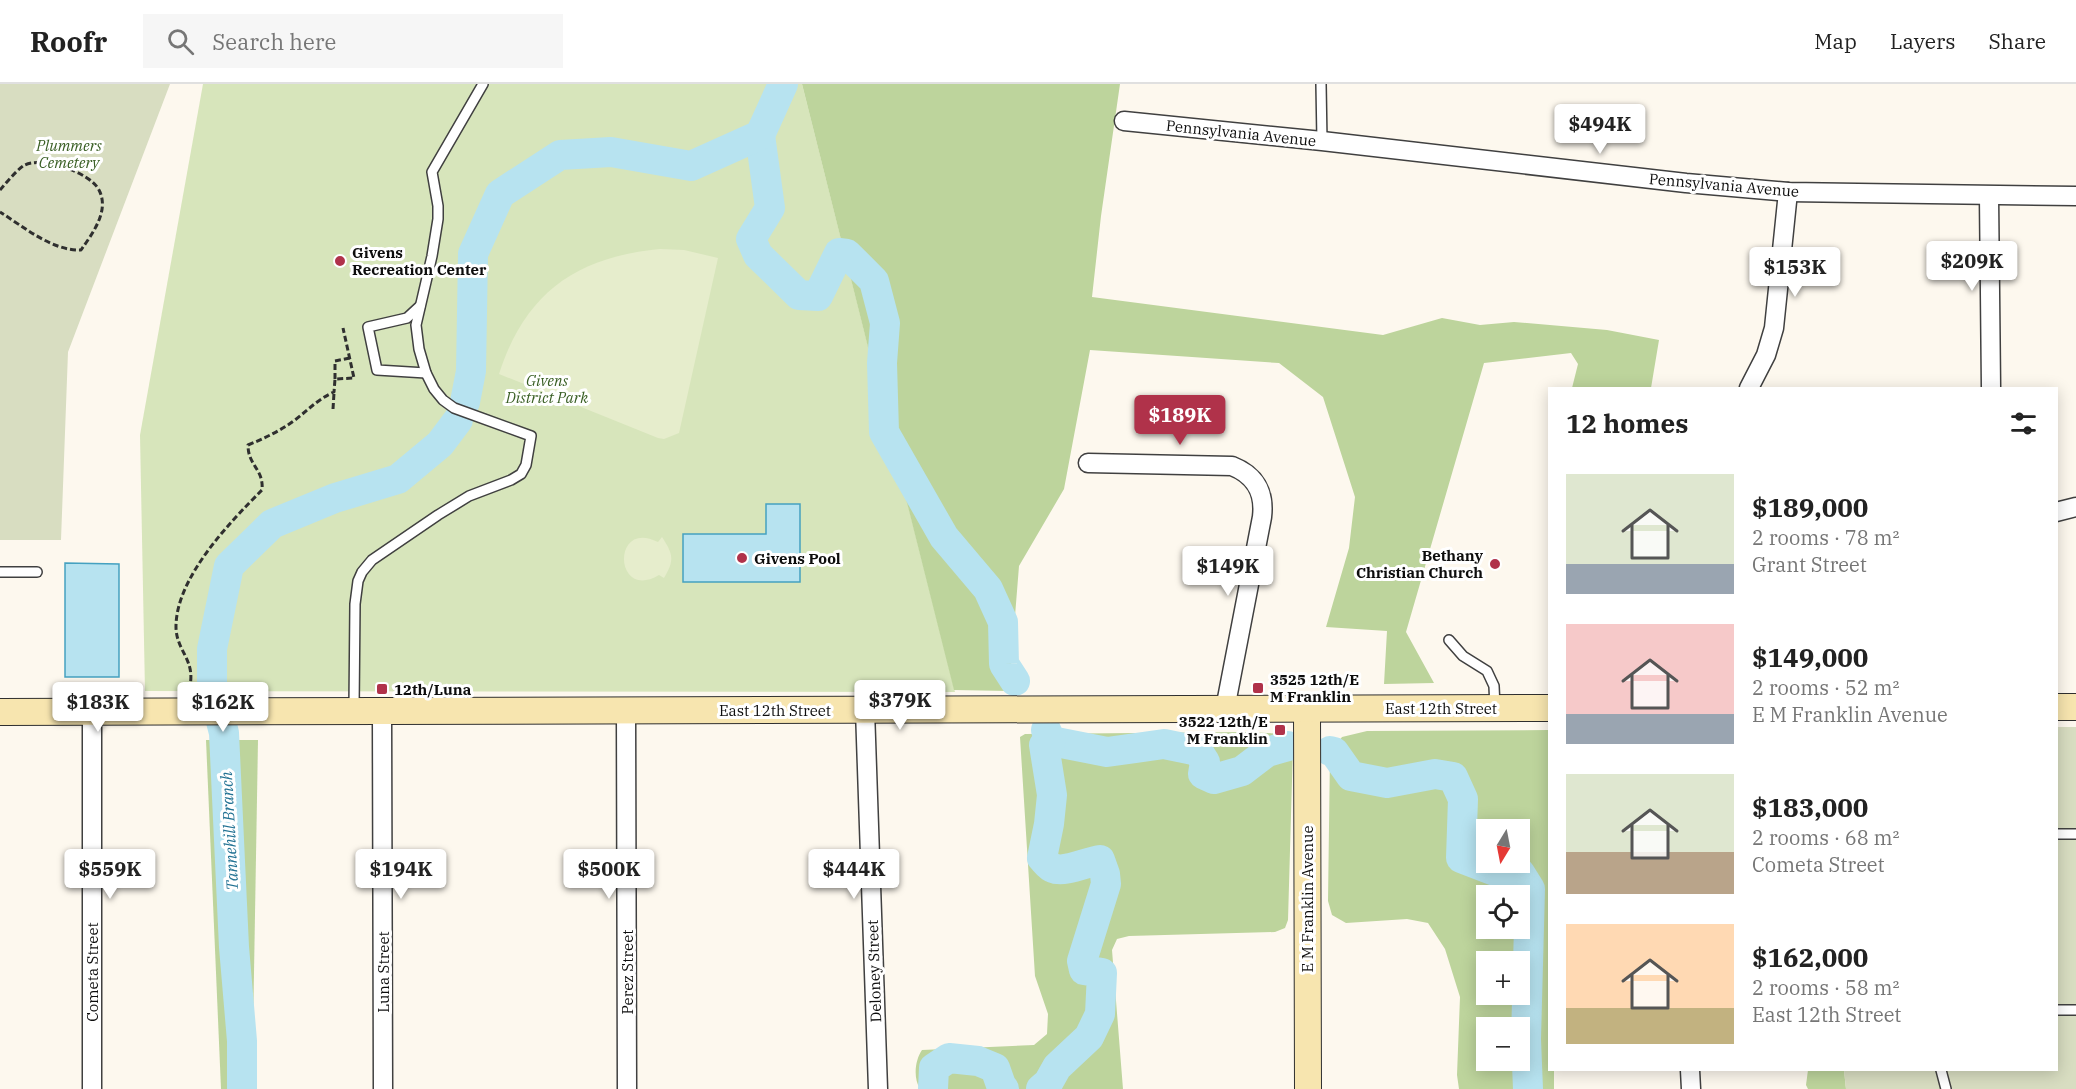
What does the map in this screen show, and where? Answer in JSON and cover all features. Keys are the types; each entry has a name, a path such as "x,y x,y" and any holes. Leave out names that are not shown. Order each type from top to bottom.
{"street":[{"name":"Pennsylvania Avenue","path":"1124,121 1322,141 1686,183 1788,192 2076,196"},
{"path":"1750,387 1766,355 1774,328 1788,192"},
{"path":"1989,196 1991,387"},
{"path":"1088,463 1232,466 1254,479 1262,496 1262,517 1226,709"},
{"path":"2058,512 2076,507"},
{"name":"East 12th Street","path":"0,712 92,711 193,700 250,711 1548,708"},
{"path":"2058,707 2076,707"},
{"name":"E M Franklin Avenue","path":"1306,709 1308,1089"},
{"name":"Perez Street","path":"626,710 627,1089"},
{"name":"Deloney Street","path":"865,710 878,1089"},
{"name":"Cometa Street","path":"92,711 92,1089"},
{"name":"Luna Street","path":"382,711 383,1089"},
{"path":"1690,1071 1690,1089"}],"lane":[{"path":"354,711 356,598 358,581 362,572 372,560 438,515 469,496 521,474 528,458 531,436 454,408 443,400 426,373 416,337 416,325 438,219 432,172 483,84"},
{"path":"1321,84 1322,141"},
{"path":"421,304 407,318 368,327 377,370 426,373"},
{"path":"0,572 38,572"},
{"path":"1449,640 1463,656 1487,671 1494,687 1495,708"},
{"path":"2058,834 2076,834"},
{"path":"2058,1010 2076,1010"},
{"path":"1941,1071 1946,1089"}],"path":[{"path":"0,190 23,166 34,162 50,164 72,170 91,181 99,190 102,206 100,218 81,250 69,250 48,241 0,212"},
{"path":"335,379 354,378 344,328"},
{"path":"333,409 335,361 350,358"},
{"path":"193,700 192,669 176,629 180,600 222,531 262,490 263,479 248,456 248,445 274,434 316,402 334,392"}],"green space":[{"name":"Plummers Cemetery","path":"0,84 170,84 68,352 61,540 0,540"},
{"name":"Givens District Park","path":"203,84 802,84 955,692 145,691 140,435"},
{"path":"802,84 1120,84 1092,297 1383,335 1442,318 1480,325 1514,322 1607,330 1659,340 1651,387 1572,387 1578,364 1571,353 1484,363 1406,632 1434,683 1384,684 1387,631 1326,627 1349,548 1355,497 1323,397 1279,363 1090,350 1064,489 1019,566 1009,691 954,690"},
{"path":"660,249 684,250 718,258 679,433 664,439 658,438 499,374 523,321 539,301 558,284 579,271 603,261 630,253"},
{"path":"662,537 671,557 670,566 664,578 659,575 644,580 633,578 624,560 626,549 632,541 643,538 658,542"},
{"path":"2058,727 2076,727 2076,1089 1846,1089 1844,1071 2058,1071"},
{"path":"1548,730 1548,1071 1554,1071 1554,1089 1459,1089 1457,1075 1460,997 1445,949 1428,923 1407,919 1346,923 1332,915 1328,901 1330,753 1342,737 1367,731"},
{"path":"1248,732 1287,734 1293,746 1288,920 1285,928 1275,932 1129,936 1117,939 1112,950 1123,1089 920,1089 916,1080 916,1069 922,1050 1034,1045 1047,1034 1048,1014 1035,976 1020,737 1025,734"},
{"path":"206,740 258,740 252,1089 221,1089"},
{"path":"1808,1071 1844,1071 1846,1089 1808,1089 1806,1085"}],"water":[{"name":"Givens Pool","path":"766,504 800,504 800,582 683,582 683,534 766,534"},
{"path":"65,563 119,564 119,677 65,677"}],"waterway":[{"name":"Tannehill Branch","path":"465,402 471,371 473,254 500,194 560,155 611,152 691,166 760,135 783,84"},
{"path":"760,135 770,208 751,239 758,255 799,295 818,296 839,253 847,254 874,281 885,323 882,363 884,432 944,537 988,589 1003,622 1004,664 1015,681"},
{"name":"Tannehill Branch","path":"242,1089 242,1041 234,947 224,733 212,686 212,649 229,566 272,524 335,498 398,479 440,444 458,420"},
{"path":"1046,730 1051,741 1107,752 1164,744 1198,751 1205,762 1203,774 1214,779 1242,771 1267,752 1288,746"},
{"path":"1041,1089 1048,1083 1057,1067 1089,1037 1100,1014 1102,973 1084,970 1082,961 1106,884 1100,860 1058,869 1050,866 1042,858 1052,795 1044,745 1051,741"},
{"path":"1330,751 1334,752 1351,776 1387,783 1435,774 1453,777 1463,799 1461,858 1500,873 1520,873 1530,889 1526,1039 1528,1089"},
{"path":"933,1089 934,1068 949,1058 978,1061 995,1068 1004,1089"}],"place":[{"name":"Givens Recreation Center","path":"340,261"},
{"name":"Givens Pool","path":"742,558"},
{"name":"Bethany Christian Church","path":"1495,564"},
{"name":"3525 12th/E M Franklin","path":"1258,688"},
{"name":"12th/Luna","path":"382,689"},
{"name":"3522 12th/E M Franklin","path":"1280,730"}]}
